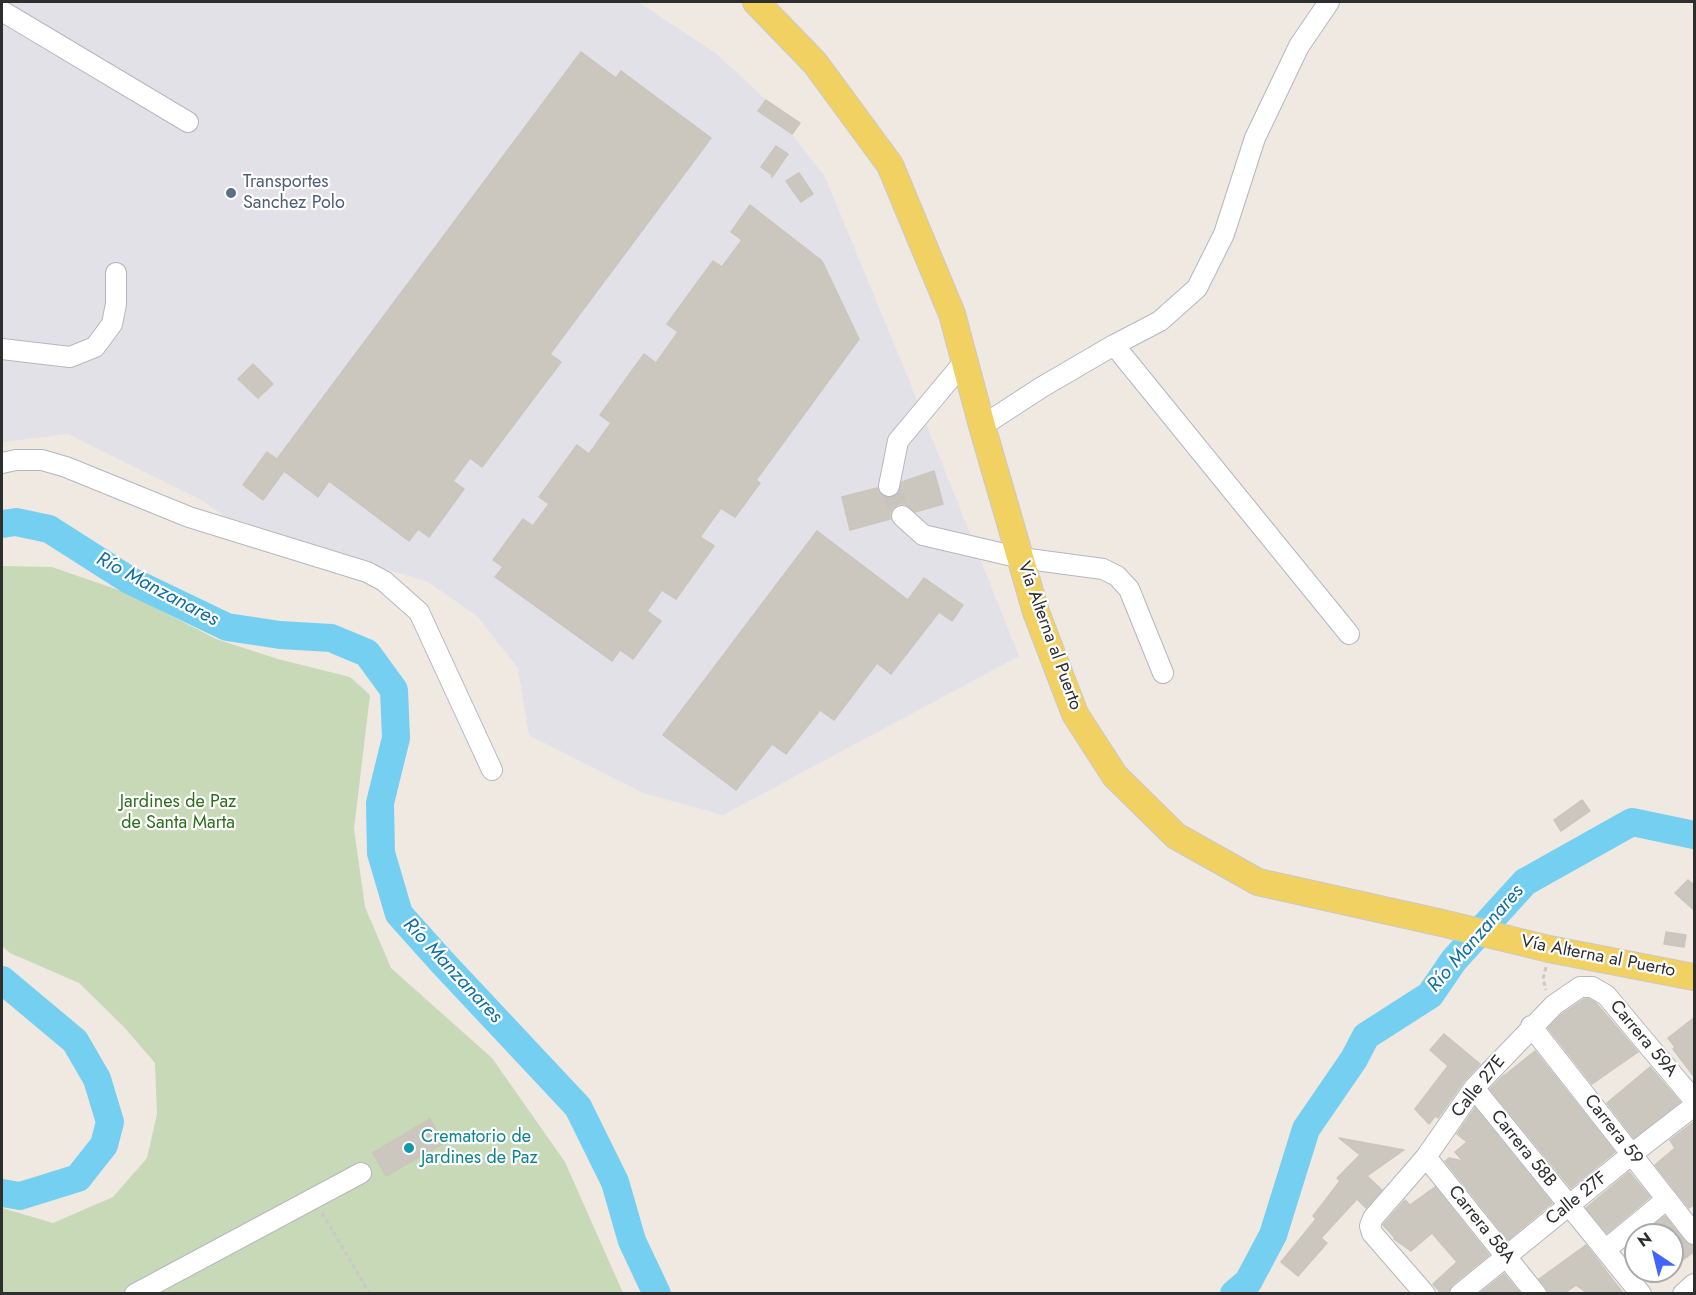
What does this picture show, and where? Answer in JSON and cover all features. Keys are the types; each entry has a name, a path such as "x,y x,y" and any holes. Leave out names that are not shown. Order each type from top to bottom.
{"main road":[{"name":"Vía Alterna al Puerto","path":"756,2 815,63 890,165 952,314 1036,612 1075,714 1115,776 1176,836 1258,882 1442,922 1549,949 1695,976"}],"street":[{"path":"982,426 1042,387 1160,321 1197,288 1224,234 1255,138 1299,46 1329,2"},
{"path":"2,11 188,122"},
{"path":"2,349 70,357 95,347 112,324 116,304 116,273"},
{"path":"1114,345 1349,634"},
{"path":"889,486 898,441 964,362"},
{"path":"2,463 16,460 42,460 66,467 189,517 356,568 384,581 419,612 492,770"},
{"path":"902,516 923,535 1021,558 1103,569 1117,576 1129,589 1163,673"},
{"name":"Carrera 59A","path":"1554,1005 1580,987 1592,987 1606,995 1695,1100"},
{"name":"Calle 27E","path":"1425,1293 1372,1233 1370,1226 1373,1218 1426,1157 1474,1088 1554,1005"},
{"name":"Carrera 59","path":"1532,1026 1695,1234"},
{"name":"Carrera 58B","path":"1474,1088 1641,1293"},
{"name":"Calle 27F","path":"1460,1293 1695,1106"},
{"name":"Carrera 58A","path":"1426,1157 1536,1293"},
{"path":"135,1293 361,1173"},
{"path":"1605,1250 1667,1199"},
{"path":"1683,1293 1695,1284"}],"path":[{"path":"1549,949 1543,979 1554,1005"},
{"path":"314,1199 370,1293"}],"shaded area":[{"path":"2,2 638,2 717,54 766,100 758,111 792,134 825,177 1019,656 723,815 643,793 529,735 518,668 477,616 428,582 231,521 203,501 68,434 2,442"}],"green space":[{"name":"Jardines de Paz de Santa Marta","path":"2,566 52,567 127,593 216,639 278,659 350,677 370,695 354,829 365,907 391,968 492,1058 565,1162 623,1293 2,1293 2,1208 53,1223 113,1197 147,1158 157,1114 155,1063 124,1027 79,983 10,953 2,946"}],"building":[{"path":"581,52 616,78 621,71 711,138 550,354 561,362 482,467 470,458 453,481 464,489 429,537 418,529 409,541 329,481 318,497 284,471 263,500 243,485 267,452 277,459"},
{"path":"766,100 800,123 792,134 758,111"},
{"path":"776,146 788,154 772,177 761,167"},
{"path":"799,173 813,194 801,202 786,181"},
{"path":"750,205 822,261 859,339 756,480 760,483 735,517 721,508 700,537 714,546 676,599 662,590 647,611 661,621 633,659 620,650 612,661 495,577 503,567 493,560 523,519 533,526 549,504 539,497 577,445 589,454 611,423 600,415 644,354 656,363 678,332 667,324 713,261 722,267 742,240 731,232"},
{"path":"253,364 273,384 258,398 238,379"},
{"path":"934,471 943,504 915,512 905,504 899,504 890,513 890,519 850,530 842,497 877,488 886,498 892,497 898,493 902,482"},
{"path":"817,531 908,600 924,578 963,605 952,621 939,612 891,674 877,663 834,720 820,710 786,754 772,744 736,790 663,735"},
{"path":"1582,800 1590,811 1561,831 1554,820"},
{"path":"1688,880 1695,886 1695,911 1675,893"},
{"path":"1666,932 1686,935 1684,947 1664,944"},
{"path":"1584,999 1595,1002 1638,1052 1592,1084 1548,1028 1562,1014"},
{"path":"1695,1017 1695,1078 1673,1049 1675,1047 1668,1038"},
{"path":"1444,1034 1480,1064 1464,1081 1438,1118 1435,1116 1429,1124 1415,1109 1448,1066 1430,1050"},
{"path":"1535,1051 1615,1152 1571,1188 1490,1089"},
{"path":"1650,1067 1680,1102 1634,1138 1607,1103"},
{"path":"1475,1108 1552,1203 1508,1240 1445,1161 1449,1158 1463,1161 1455,1152 1467,1142 1457,1134"},
{"name":"Crematorio de Jardines de Paz","path":"430,1119 444,1143 386,1176 373,1153"},
{"path":"1695,1121 1695,1204 1689,1208 1655,1165 1675,1148 1670,1140"},
{"path":"1339,1138 1404,1150 1367,1176 1382,1190 1366,1208 1357,1199 1321,1238 1327,1243 1298,1276 1281,1262 1316,1219 1313,1216 1340,1181 1337,1178 1360,1155"},
{"path":"1629,1172 1650,1197 1607,1233 1586,1208"},
{"path":"1435,1187 1489,1255 1452,1285 1448,1293 1441,1293 1433,1284 1457,1262 1432,1233 1411,1251 1394,1239 1383,1225 1405,1200 1410,1205"},
{"path":"1665,1216 1671,1223 1656,1223"},
{"path":"1684,1240 1695,1248 1695,1251 1684,1259"},
{"path":"1586,1245 1623,1293 1587,1293 1576,1285 1565,1293 1548,1293 1539,1279"},
{"path":"1504,1274 1520,1293 1480,1293"}],"waterway":[{"name":"Río Manzanares","path":"2,524 16,522 49,529 129,580 227,627 280,635 331,638 367,653 394,690 396,738 380,803 381,853 399,914 578,1107 615,1182 632,1241 657,1294"},
{"name":"Río Manzanares","path":"1234,1294 1248,1282 1273,1235 1306,1129 1354,1059 1366,1036 1430,995 1454,960 1525,882 1632,822 1694,835"},
{"name":"Río Manzanares","path":"2,980 75,1041 97,1079 110,1122 104,1145 78,1178 20,1196 2,1193"}],"tunnel":[{"path":"889,486 902,516"}],"place":[{"name":"Transportes Sanchez Polo","path":"231,193"},
{"name":"Crematorio de Jardines de Paz","path":"409,1148"}]}
